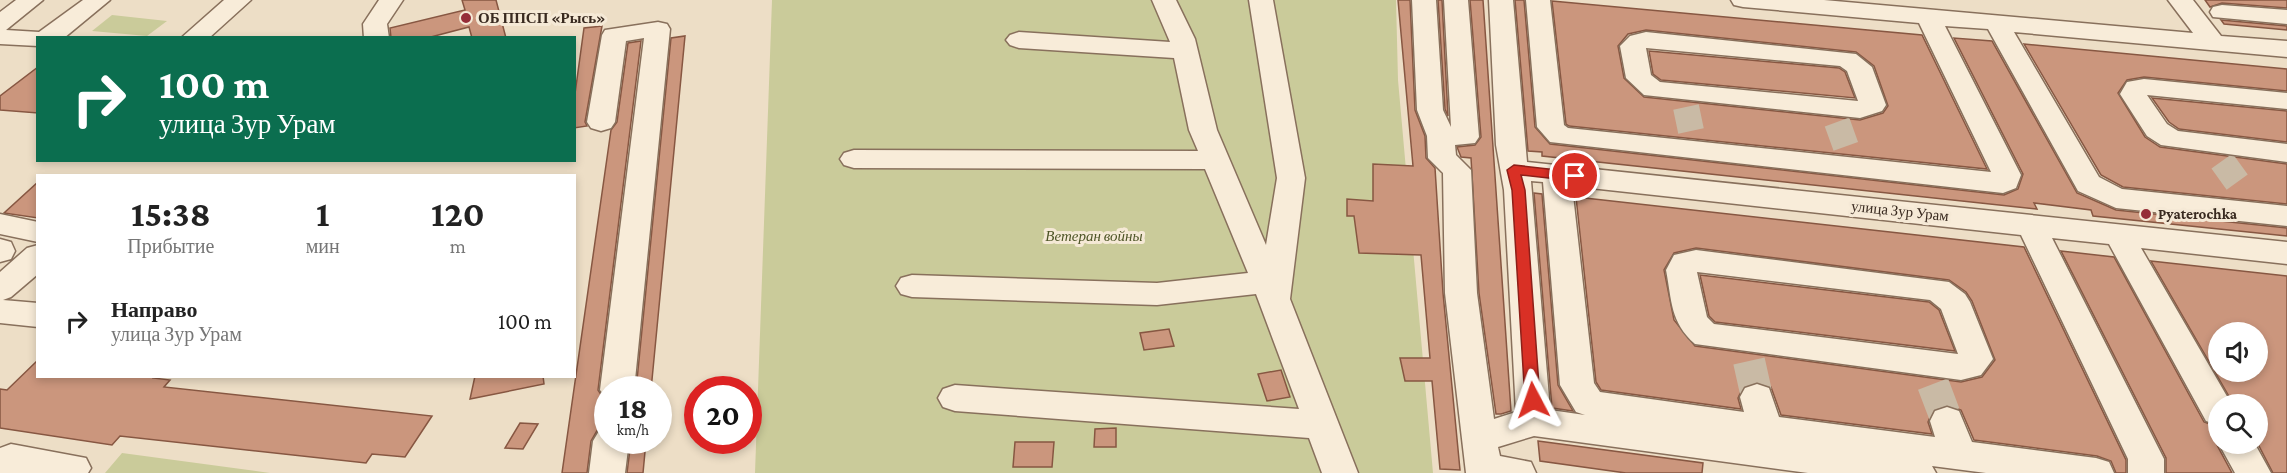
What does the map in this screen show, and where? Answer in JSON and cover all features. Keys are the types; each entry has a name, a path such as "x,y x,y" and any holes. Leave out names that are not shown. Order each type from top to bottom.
{"street":[{"path":"0,24 31,0"},
{"path":"50,36 98,0"},
{"path":"195,36 239,0"},
{"path":"377,36 375,24 391,0"},
{"path":"1164,0 1184,51 1203,130 1270,291 1340,473"},
{"path":"1261,0 1291,178 1270,291"},
{"path":"1424,0 1430,110 1453,136"},
{"path":"1456,0 1453,136 1442,158 1457,170 1461,293 1492,463"},
{"path":"1501,0 1514,170 1518,190 1534,422"},
{"path":"1538,0 1553,131 1566,138 1689,120 1842,136 1996,183 2003,183 2008,178 1928,17"},
{"path":"1743,0 2287,49"},
{"path":"2180,0 2213,42"},
{"path":"2222,12 2287,17"},
{"path":"1997,23 2086,182 2093,188 2116,198 2287,216"},
{"path":"601,122 614,34 658,29 619,376"},
{"path":"0,37 36,39"},
{"path":"1019,40 1184,51"},
{"path":"1646,40 1847,59 1859,67 1874,105 1842,136 1689,120 1653,89 1640,81 1634,44 1646,40"},
{"path":"2287,101 2144,87 2134,90 2133,94 2160,132 2176,141 2217,153 2287,153"},
{"path":"854,159 1216,160"},
{"name":"улица Зур Урам","path":"1514,170 2287,253"},
{"path":"1556,174 1577,385 1583,398 1606,408 1761,413 1959,455 2096,473"},
{"path":"2240,186 2259,213"},
{"path":"0,224 36,232"},
{"path":"2031,225 2146,459 2146,473"},
{"path":"2118,234 2208,394"},
{"path":"0,289 36,258"},
{"path":"1696,261 1938,290 1954,302 1976,359 1969,366 1929,373 1746,351 1706,335 1692,323 1681,270 1685,263 1696,261"},
{"path":"912,286 1157,294 1270,291"},
{"path":"0,311 36,315"},
{"path":"955,398 1323,425"},
{"path":"1492,463 1511,427 1534,422 1918,473"},
{"path":"1947,422 1959,455"},
{"path":"607,473 609,454"},
{"path":"2243,454 2253,473"},
{"path":"0,471 11,459 73,468 68,473"}],"green space":[{"name":"Ветеран войны","path":"772,0 1396,0 1398,80 1433,473 755,473 756,454 762,454 762,376 758,376"},
{"path":"112,15 167,21 147,36 92,31"},
{"path":"122,453 270,473 105,473"}],"building":[{"name":"ОБ ППСП «Рысь»","path":"462,0 496,0 505,36 471,36 469,27 435,36 391,36 390,28 465,10"},
{"path":"1398,0 1410,0 1415,110 1425,136 1426,158 1435,168 1443,293 1460,470 1440,469 1432,381 1405,381 1400,358 1430,358 1421,255 1359,253 1354,216 1347,216 1347,199 1373,201 1373,164 1413,166"},
{"path":"1438,0 1442,0 1448,116 1445,109"},
{"path":"1470,0 1483,0 1511,411 1501,414 1496,414 1479,293 1471,158 1461,157 1457,147 1475,145 1481,137"},
{"path":"1515,0 1524,0 1535,127 1550,144 2004,195 2018,189 2023,174 1954,38 1992,41 2077,193 2116,210 2287,228 2287,236 2093,216 2091,210 2034,203 2037,209 1542,156 1542,152 1528,151"},
{"path":"2205,0 2287,0 2287,8 2222,3 2210,7"},
{"path":"1552,1 1922,35 1987,169 1569,126 1566,124","holes":["1646,30 1856,52 1874,66 1888,106 1883,113 1860,120 1644,97 1624,78 1618,46 1628,34"]},
{"path":"2221,20 2287,26 2287,30 2224,24"},
{"path":"602,26 585,122 587,126 576,128 576,86 584,28"},
{"path":"685,36 652,376 637,376 671,38"},
{"path":"641,41 600,376 594,376 594,436 591,441 587,473 562,473 611,130 617,122 628,43"},
{"path":"2024,44 2287,69 2287,91 2144,77 2127,80 2118,93 2145,137 2160,147 2287,164 2287,204 2123,187 2101,175"},
{"path":"1649,51 1839,68 1845,72 1855,98 1661,80 1653,74"},
{"path":"36,69 36,113 0,110 0,96"},
{"path":"2152,98 2287,111 2287,142 2179,129 2169,122"},
{"path":"36,184 36,218 4,213"},
{"path":"1534,193 1542,194 1558,385 1573,411 1552,408"},
{"path":"1576,197 2024,247 2126,460 2126,473 2116,473 2111,461 2097,456 1974,440 1961,410 1948,405 1933,410 1928,422 1932,434 1781,415 1771,387 1758,382 1743,387 1738,398 1741,409 1601,390 1596,382","holes":["1696,248 1949,280 1966,292 1972,301 1995,360 1982,377 1961,382 1695,346 1674,320 1664,270 1674,253"]},
{"path":"2061,251 2114,257 2204,422 2208,423 2208,454 2222,454 2232,473 2166,473 2166,458"},
{"path":"2151,261 2287,276 2287,473 2273,473 2263,454 2268,454 2268,394 2228,394 2221,382 2268,382 2268,322 2208,322 2208,360"},
{"path":"1700,275 1929,302 1939,310 1955,351 1715,322 1709,316"},
{"path":"1169,329 1174,346 1144,350 1140,333"},
{"path":"36,362 36,378 153,378 170,380 164,387 432,416 405,457 372,454 366,463 120,436 112,445 0,428 0,389 7,390"},
{"path":"1281,370 1290,397 1267,401 1258,374"},
{"path":"475,378 543,378 544,384 470,399"},
{"path":"520,423 538,424 523,449 505,448"},
{"path":"1116,428 1116,447 1094,447 1095,429"},
{"path":"1538,441 1703,463 1702,473 1626,473 1540,461"},
{"path":"1015,442 1054,442 1052,467 1013,467"},
{"path":"629,454 645,454 643,473 627,473"}],"tunnel":[{"path":"1686,107 1691,131"},
{"path":"1837,122 1846,147"},
{"path":"2222,161 2240,186"},
{"path":"1749,361 1757,397"},
{"path":"1933,384 1947,421"}],"place":[{"name":"ОБ ППСП «Рысь»","path":"466,18"},
{"name":"Pyaterochka","path":"2146,214"}],"route":[{"path":"1533,400 1518,184 1514,170 1575,176"}]}
